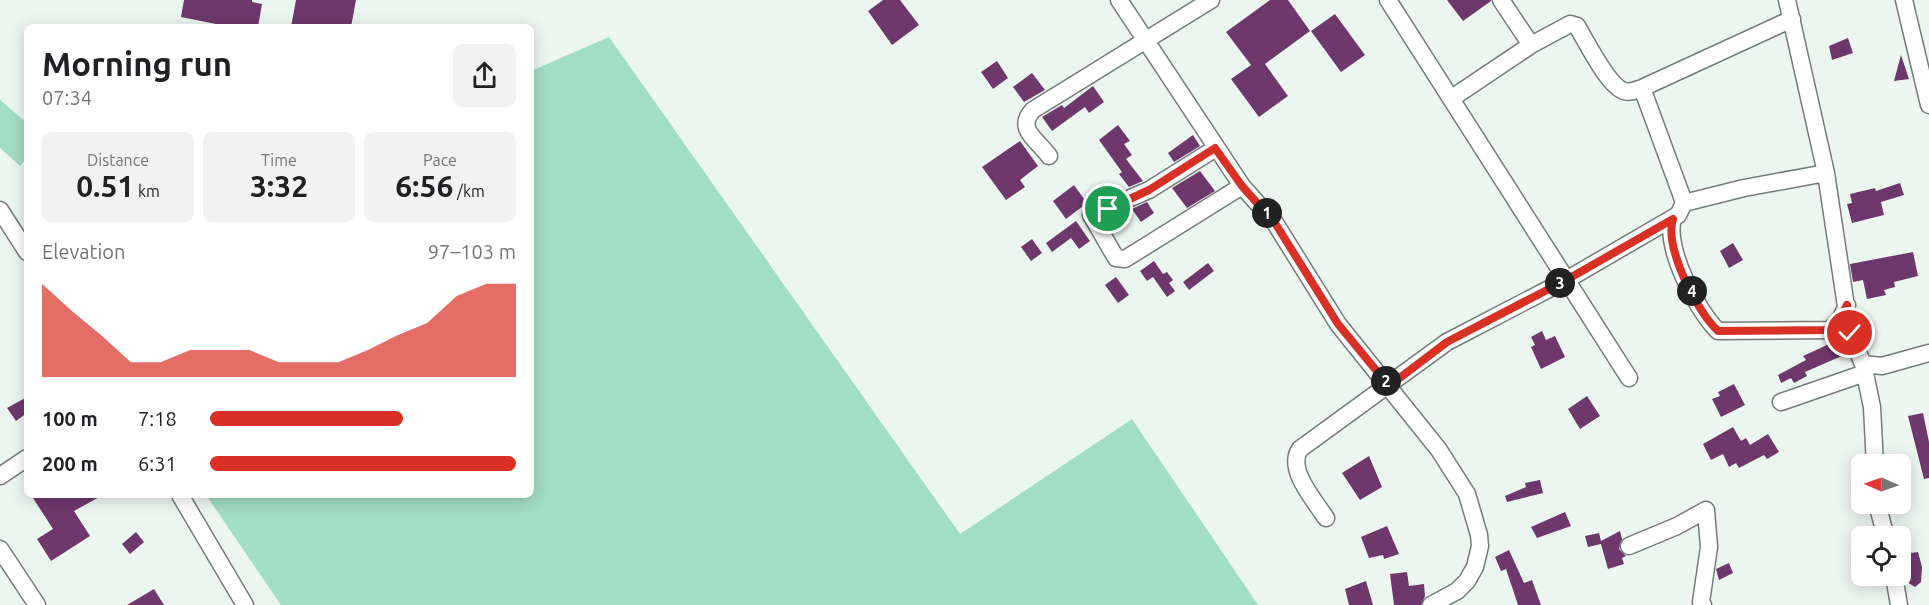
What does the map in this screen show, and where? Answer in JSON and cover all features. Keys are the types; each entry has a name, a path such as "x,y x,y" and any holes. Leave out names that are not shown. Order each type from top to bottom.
{"street":[{"path":"1119,0 1215,148 1242,186 1275,223 1338,324 1456,474 1467,494 1479,535 1478,556 1467,581 1457,591 1431,605"},
{"path":"1049,156 1025,128 1028,115 1066,87 1146,42 1211,0"},
{"path":"1388,0 1629,378"},
{"path":"1501,0 1531,45"},
{"path":"1787,0 1826,173 1850,333 1864,369 1872,407 1874,454"},
{"path":"1904,0 1929,105"},
{"path":"1452,98 1531,45 1566,25 1574,24 1618,88 1625,92 1642,88 1792,19"},
{"path":"1326,518 1296,469 1296,453 1447,342 1568,279 1673,219 1682,209 1684,203 1642,88"},
{"path":"1215,148 1149,190 1091,215 1116,258 1125,259 1242,186"},
{"path":"1684,203 1744,188 1826,173"},
{"path":"0,210 24,247"},
{"path":"1673,219 1671,244 1691,290 1711,325 1718,331 1830,330 1841,318 1847,305"},
{"path":"1781,402 1864,369 1929,353"},
{"path":"0,476 24,460"},
{"path":"182,498 245,605"},
{"path":"1629,546 1677,526 1706,510 1709,547 1703,579 1701,602 1703,605"},
{"path":"0,549 38,605"},
{"path":"1896,586 1899,605"}],"green space":[{"path":"609,37 960,534 1132,419 1258,605 281,605 208,498 534,498 534,70"},
{"path":"0,100 24,120 24,161 20,166 0,148"}],"building":[{"path":"184,0 252,0 252,2 262,4 259,24 216,24 181,17"},
{"path":"296,0 356,0 352,24 292,24"},
{"path":"883,0 900,0 919,25 892,45 868,11"},
{"path":"1270,0 1288,0 1310,31 1265,64 1288,96 1259,117 1231,79 1251,65 1226,32"},
{"path":"1447,0 1491,0 1491,1 1463,21"},
{"path":"1335,14 1365,55 1341,72 1311,31"},
{"path":"1848,38 1853,53 1832,60 1829,46"},
{"path":"1901,55 1909,79 1894,81"},
{"path":"997,61 1008,78 993,89 981,72"},
{"path":"1032,73 1045,90 1024,102 1013,87"},
{"path":"1093,86 1104,102 1089,113 1085,107 1052,131 1042,117 1062,105 1064,108"},
{"path":"1118,125 1130,141 1124,144 1132,155 1126,159 1143,181 1129,187 1119,174 1122,172 1099,140"},
{"path":"1193,135 1200,146 1174,162 1168,153"},
{"path":"1020,141 1038,166 1020,180 1025,187 1006,200 982,167"},
{"path":"1200,171 1215,191 1187,208 1172,188"},
{"path":"1900,183 1904,195 1881,202 1884,215 1852,223 1847,204 1852,203 1850,194 1875,188 1876,191"},
{"path":"1074,185 1087,203 1066,219 1053,201"},
{"path":"1147,202 1154,213 1141,222 1132,209"},
{"path":"1076,221 1090,241 1079,249 1071,238 1052,252 1046,243"},
{"path":"1032,239 1042,253 1031,261 1021,247"},
{"path":"1733,243 1743,260 1729,268 1720,251"},
{"path":"1913,252 1918,276 1894,282 1895,287 1884,290 1886,295 1867,299 1863,280 1853,282 1850,264"},
{"path":"1154,261 1163,274 1167,272 1173,280 1169,283 1175,291 1167,297 1153,277 1147,281 1140,271"},
{"path":"1208,263 1214,271 1189,290 1183,282"},
{"path":"1116,277 1129,295 1118,303 1105,285"},
{"path":"1542,331 1546,340 1555,336 1565,357 1541,369 1531,347 1535,345 1531,337"},
{"path":"1838,340 1844,355 1805,372 1807,376 1794,383 1791,378 1781,383 1778,375 1806,360 1803,356"},
{"path":"1734,384 1745,405 1721,417 1712,399 1720,396 1718,392"},
{"path":"1587,396 1600,416 1580,429 1568,409"},
{"path":"24,399 24,415 16,421 7,408"},
{"path":"1923,413 1929,442 1929,478 1924,479 1908,416"},
{"path":"1733,427 1741,441 1746,438 1750,445 1768,434 1779,452 1767,459 1764,455 1739,468 1736,463 1729,467 1723,454 1711,460 1703,444"},
{"path":"1369,456 1382,487 1360,500 1342,473"},
{"path":"1540,480 1543,493 1507,502 1505,496 1526,487 1525,483"},
{"path":"33,498 98,498 74,511 90,536 51,561 37,539 53,529"},
{"path":"1565,512 1571,526 1537,538 1531,527"},
{"path":"1387,526 1399,554 1384,559 1383,555 1369,558 1361,537"},
{"path":"1620,531 1622,539 1619,549 1626,556 1622,558 1624,564 1608,569 1601,544 1588,547 1585,536 1599,533 1601,541"},
{"path":"136,532 144,542 130,554 122,544"},
{"path":"1509,550 1524,583 1532,580 1541,605 1518,605 1506,569 1501,571 1495,557"},
{"path":"1918,552 1922,567 1921,582 1915,587 1911,584 1911,553"},
{"path":"1729,563 1733,573 1719,580 1716,569"},
{"path":"1407,572 1409,586 1424,584 1425,596 1421,605 1394,605 1390,574"},
{"path":"1366,581 1373,605 1349,605 1345,589"},
{"path":"154,589 164,605 127,605"}],"route":[{"path":"1108,209 1149,190 1215,148 1242,186 1275,223 1338,324 1389,386 1447,342 1568,279 1673,219 1671,244 1691,290 1711,325 1718,331 1727,333 1745,330 1767,332 1799,329 1815,332 1830,330 1841,318 1847,305 1850,333"}]}
